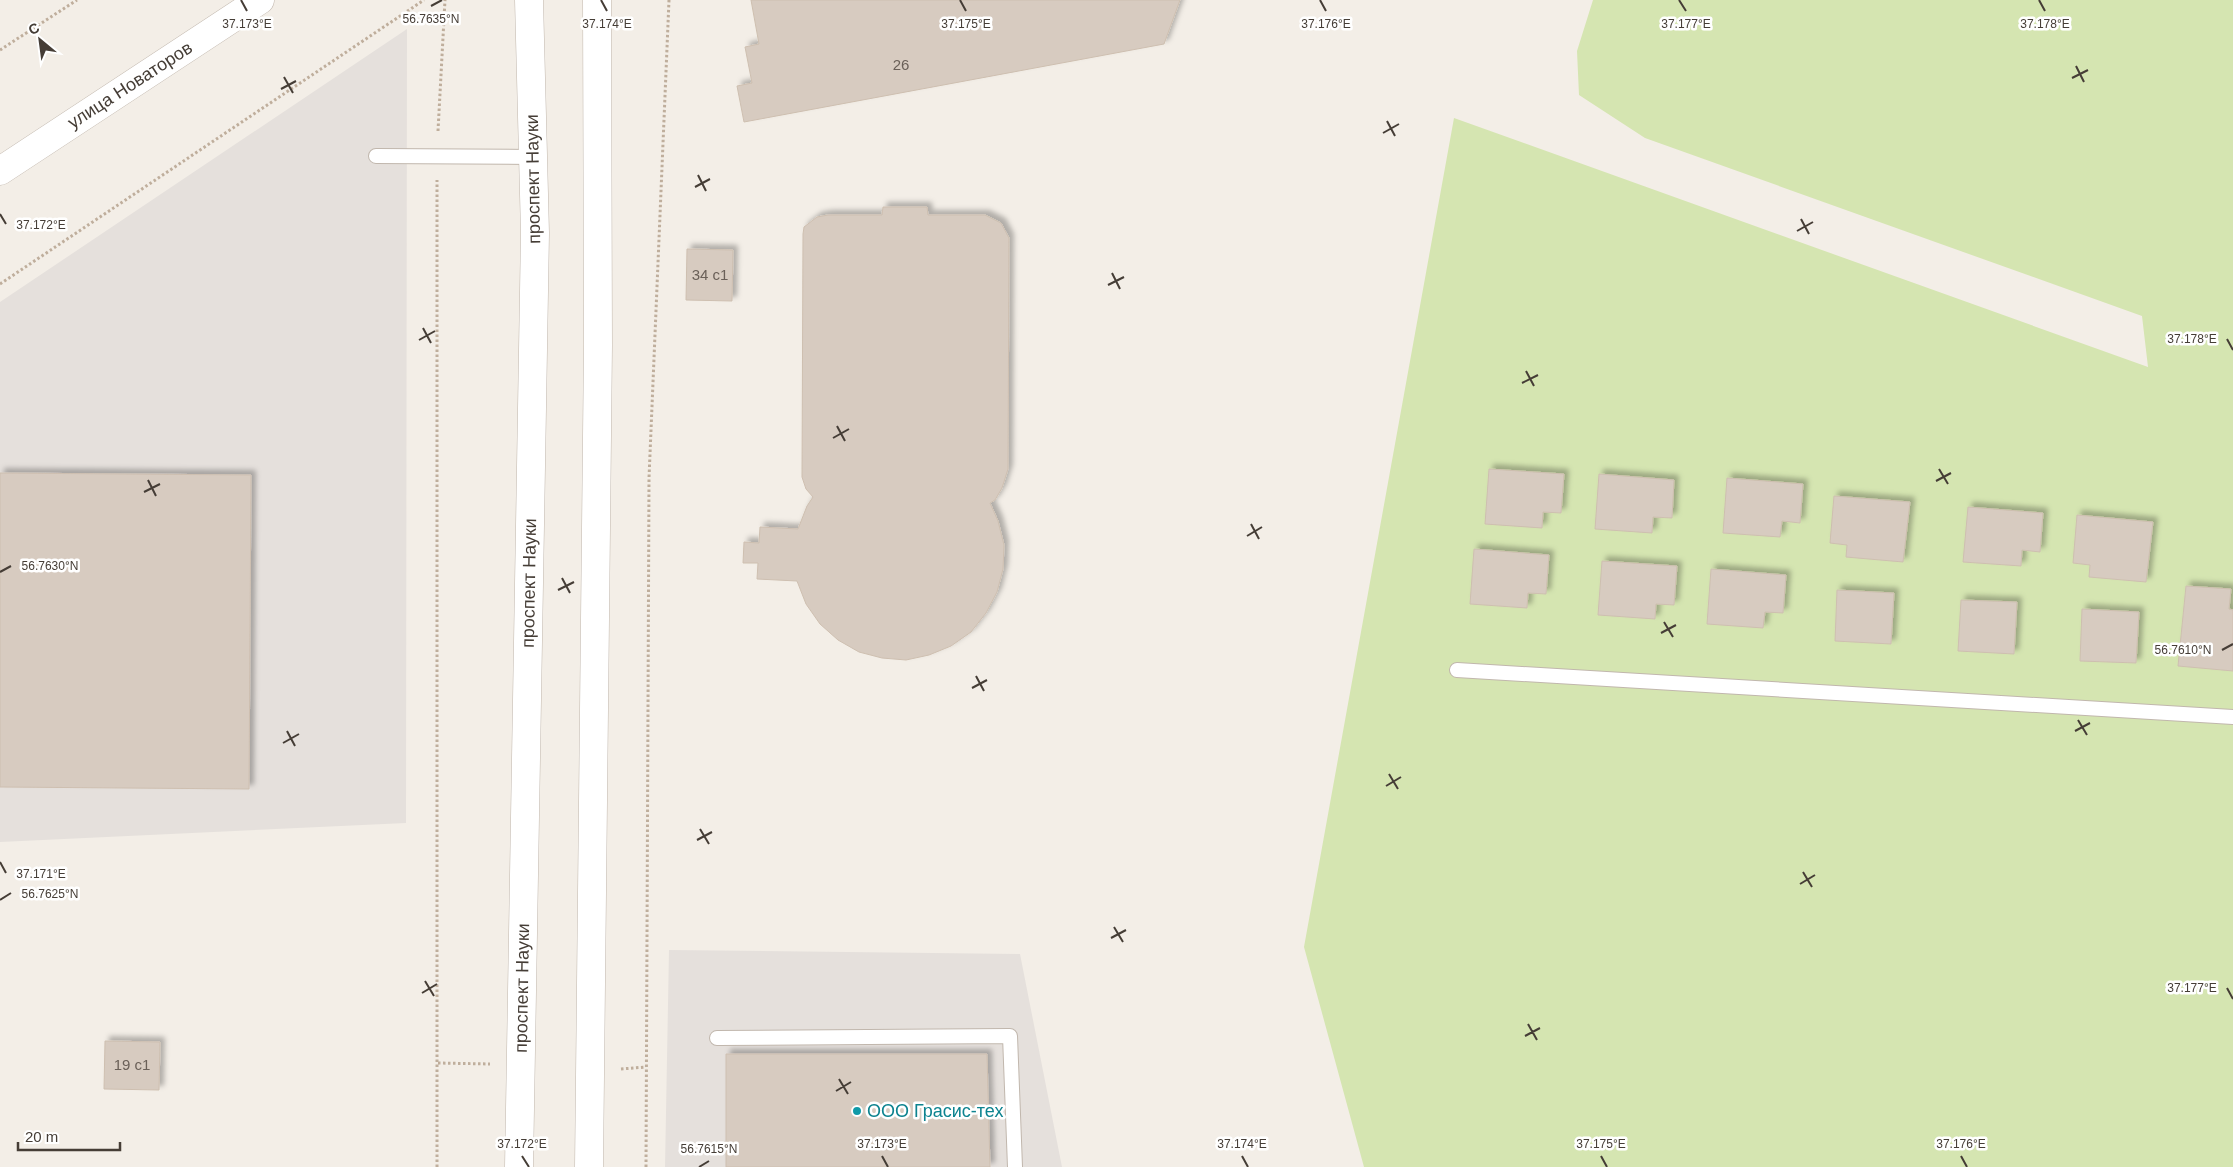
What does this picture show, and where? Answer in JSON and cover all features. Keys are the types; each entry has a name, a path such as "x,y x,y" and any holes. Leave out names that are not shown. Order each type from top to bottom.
{"street":[{"name":"улица Новаторов","path":"0,170 260,0"},
{"name":"проспект Науки","path":"519,1167 534,243 529,0"},
{"path":"589,1167 598,345 597,0"}],"lane":[{"path":"376,156 532,157"},
{"path":"1457,670 2233,717"},
{"path":"717,1038 1010,1036 1015,1167"}],"path":[{"path":"0,50 77,0"},
{"path":"0,284 424,0"},
{"path":"436,1167 437,156 445,0"},
{"path":"646,1167 649,478 668,0"}],"shaded area":[{"path":"407,29 406,823 0,842 0,302"},
{"name":"ООО Грасис-тех","path":"669,950 1020,954 1062,1167 665,1167"}],"green space":[{"path":"1593,0 2233,0 2233,1167 1364,1167 1304,947 1454,118 2148,367 2142,316 1645,138 1579,95 1577,51"}],"building":[{"path":"751,0 1180,0 1164,44 744,122 737,86 752,83 745,47 759,44"},
{"path":"883,207 927,207 928,215 985,215 1001,223 1009,238 1008,469 1002,488 995,500 990,503 998,521 1004,545 1003,569 997,592 986,613 971,632 951,646 929,655 906,660 882,658 859,652 838,640 820,624 806,604 797,581 757,579 758,563 743,563 744,542 759,543 760,527 798,529 807,506 813,497 806,489 802,477 804,227 817,217 828,215 882,215"},
{"path":"687,249 733,250 732,301 686,300"},
{"path":"1489,469 1564,474 1561,513 1543,512 1542,528 1485,524"},
{"path":"0,473 251,475 249,789 0,787"},
{"path":"1599,474 1674,480 1672,518 1653,517 1652,533 1595,529"},
{"path":"1727,478 1803,484 1800,523 1782,521 1780,537 1723,533"},
{"path":"1834,496 1910,502 1903,562 1846,557 1847,545 1830,543"},
{"path":"1968,507 2043,513 2040,552 2022,550 2021,566 1963,562"},
{"path":"2077,515 2153,522 2146,582 2089,577 2090,565 2073,563"},
{"path":"1474,549 1549,555 1546,594 1528,593 1527,608 1470,604"},
{"path":"1602,561 1677,566 1674,605 1656,604 1655,619 1598,615"},
{"path":"1711,569 1786,575 1783,613 1765,612 1763,628 1707,624"},
{"path":"2186,586 2231,589 2229,609 2233,610 2233,671 2178,666"},
{"path":"1837,590 1894,593 1891,644 1835,641"},
{"path":"1961,600 2017,602 2014,654 1958,651"},
{"path":"2082,609 2139,612 2136,663 2080,661"},
{"path":"105,1041 160,1042 159,1090 104,1089"},
{"name":"ООО Грасис-тех","path":"726,1054 987,1054 990,1167 726,1167"}],"place":[{"name":"ООО Грасис-тех","path":"857,1111"}]}
